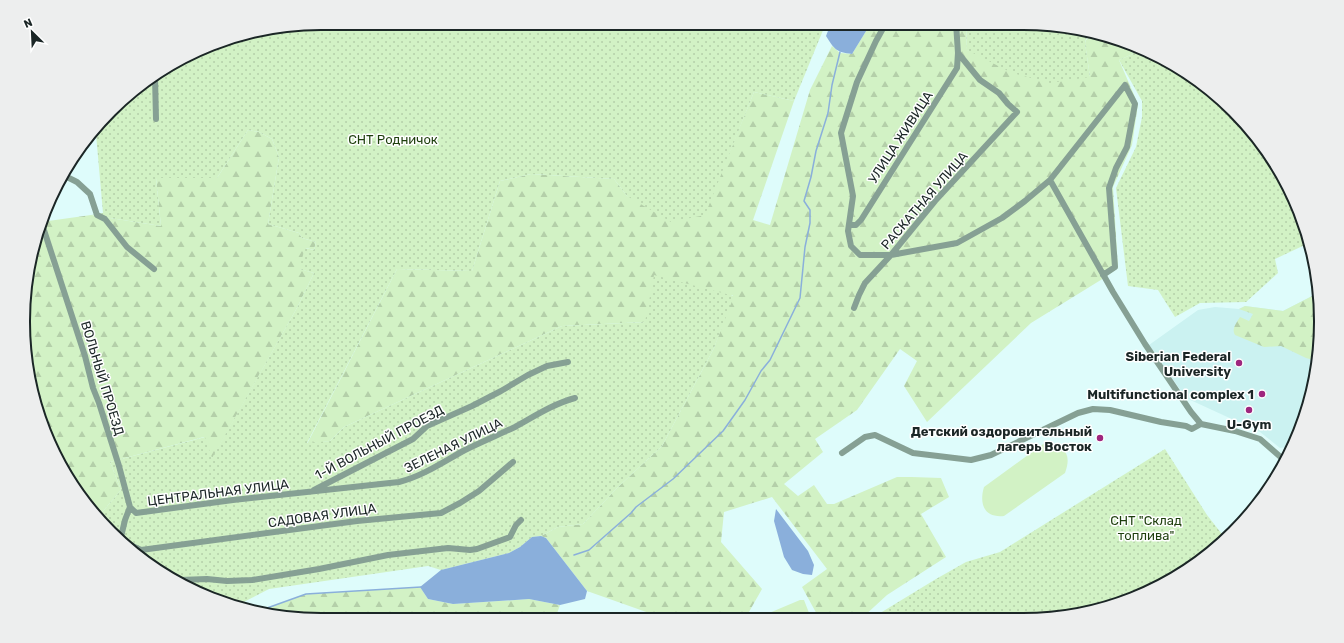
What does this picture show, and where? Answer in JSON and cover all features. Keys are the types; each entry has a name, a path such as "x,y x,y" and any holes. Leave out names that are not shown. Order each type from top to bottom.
{"street":[{"path":"882,30 857,82 841,133 853,196 848,232 851,246 860,255 891,255 957,243 1002,218 1050,180 1125,85 1135,104 1127,147 1116,168 1109,188 1115,267 1103,275"},
{"name":"УЛИЦА ЖИВИЦА","path":"849,225 856,225 861,220 887,176 957,68 958,53 956,30"},
{"name":"РАСКАТНАЯ УЛИЦА","path":"854,308 865,283 891,255 935,201 1017,112 998,93 980,80 958,53"},
{"path":"155,82 156,119"},
{"path":"68,178 77,182 90,194 97,215 105,219 127,247 154,269"},
{"path":"1050,180 1103,275 1145,344 1201,424"},
{"name":"ВОЛЬНЫЙ ПРОЕЗД","path":"45,229 85,356 92,388 119,466 130,507"},
{"name":"1-Й ВОЛЬНЫЙ ПРОЕЗД","path":"310,492 413,439 427,426 472,406 528,375 547,366 568,362"},
{"name":"ЗЕЛЕНАЯ УЛИЦА","path":"310,492 409,480 440,465 465,450 516,426 559,402 575,398"},
{"path":"842,453 865,437 875,435 913,453 972,460 991,455 1078,413 1093,409 1110,410 1161,422 1186,426 1192,429 1201,424 1235,431 1260,439 1281,456"},
{"name":"САДОВАЯ УЛИЦА","path":"139,549 357,521 441,513 479,491 513,462"},
{"name":"ЦЕНТРАЛЬНАЯ УЛИЦА","path":"130,507 136,513 310,492"},
{"path":"122,535 125,520 130,507"},
{"path":"187,580 252,580 319,569 388,555 448,548 470,550 477,549 510,537 520,520"}],"shaded area":[{"name":"Siberian Federal University","path":"1313,296 1314,322 1312,360 1299,415 1285,447 1280,448 1260,432 1186,398 1149,345 1198,310 1215,307 1239,309 1245,306 1283,311"}],"green space":[{"name":"СНТ Родничок","path":"322,30 823,30 794,101 754,92 705,215 671,222 627,196 614,179 531,174 500,181 472,271 397,269 307,443 330,441 344,427 562,326 645,322 654,275 734,296 714,348 662,446 618,487 583,524 558,527 541,536 532,537 520,547 509,553 441,570 428,566 269,589 243,602 210,591 176,574 144,553 129,541 101,513 121,490 110,462 205,437 212,458 298,306 314,273 299,269 305,248 314,250 316,242 302,238 299,233 268,224 279,157 272,139 259,132 248,130 217,178 156,178 161,226 91,215 103,213 96,136 102,129 129,102 144,90 176,69 210,52 246,40 283,32"},
{"path":"867,30 966,30 967,50 1090,77 1085,43 1088,38 1116,45 1132,51 1133,54 1119,60 1138,104 1132,145 1113,187 1118,268 1031,323 927,422 904,386 917,361 900,349 857,410 815,439 823,452 784,484 798,496 814,485 827,504 834,504 897,477 941,478 949,497 921,514 946,557 887,595 867,613 816,613 802,587 827,569 772,497 724,512 721,542 762,589 748,613 649,613 587,591 546,538 541,536 558,527 583,524 618,487 662,446 714,348 733,295 645,322 562,326 344,427 330,441 307,444 397,269 472,271 500,181 531,174 614,179 627,196 704,215 754,92 794,101 753,220 770,225 810,90 832,46 840,53 852,54"},
{"path":"966,30 1061,32 1088,38 1085,43 1090,77 1050,83 1012,73 967,50"},
{"path":"1132,51 1168,69 1184,79 1215,102 1229,115 1254,144 1265,160 1292,210 1304,245 1275,259 1278,273 1246,302 1200,303 1175,317 1158,290 1128,286 1116,188 1136,147 1142,117 1142,101 1119,60 1133,54"},
{"path":"248,130 259,132 272,139 279,157 268,224 299,233 302,238 316,242 314,250 306,248 300,269 314,273 298,306 212,459 204,437 110,462 121,490 101,513 69,467 52,433 40,397 32,360 30,322 32,283 45,228 48,221 91,215 161,226 156,178 217,178"},
{"path":"1313,296 1314,322 1312,360 1281,346 1264,347 1235,335 1234,333 1234,328 1240,317 1249,321 1253,314 1239,309 1245,306 1283,311"},
{"path":"1046,442 1058,446 1065,452 1068,461 1065,473 1004,516 992,515 988,512 985,509 982,499 984,487"},
{"name":"СНТ \"Склад топлива\"","path":"1165,449 1207,515 1222,534 1200,553 1168,574 1134,591 1098,603 1061,611 1022,613 880,613 966,562 1000,552"},
{"path":"420,587 428,599 453,604 529,599 560,605 557,613 322,613 283,611 268,608 306,594"},
{"path":"800,600 804,600 809,613 769,613"}],"water":[{"path":"828,30 867,30 852,54 836,50 826,36"},
{"path":"776,509 808,551 814,565 812,575 803,574 792,570 784,557 774,521"},
{"path":"541,536 546,538 587,591 585,599 560,605 529,599 453,604 428,599 420,587 441,570 509,553 520,547 532,537"}],"waterway":[{"path":"574,555 589,550 636,507 673,479 723,431 745,400 761,371 770,360 800,298 805,247 810,223 810,210 804,201 811,177 816,151 828,113 832,85 840,52"},
{"path":"268,608 306,594 421,587"}],"place":[{"name":"Siberian Federal University","path":"1239,363"},
{"name":"Multifunctional complex 1","path":"1262,394"},
{"name":"U-Gym","path":"1249,410"},
{"name":"Детский оздоровительный лагерь Восток","path":"1100,438"}]}
